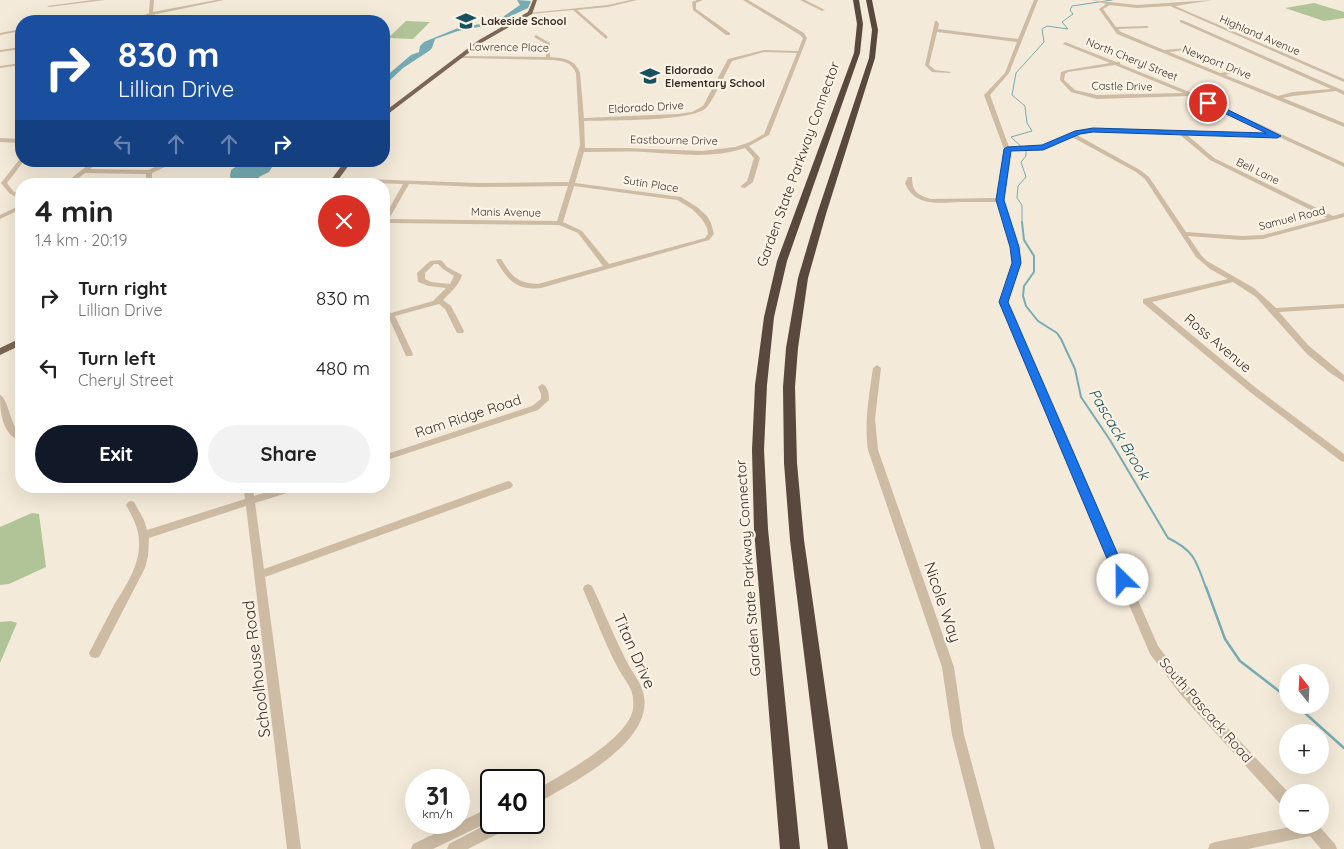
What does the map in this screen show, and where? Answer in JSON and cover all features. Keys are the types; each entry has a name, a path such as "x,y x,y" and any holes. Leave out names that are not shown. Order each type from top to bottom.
{"highway":[{"name":"Garden State Parkway Connector","path":"790,849 760,508 758,450 761,385 769,317 782,261 857,53 860,28 856,0"},
{"path":"865,0 874,23"},
{"path":"837,840 795,519 790,442 790,378 795,323 804,272 816,228 870,67 875,40 874,23 869,0"}],"main road":[{"path":"390,110 481,40 530,12 535,0"},
{"path":"336,178 344,167"},
{"path":"0,352 15,344"}],"street":[{"path":"49,6 103,0"},
{"path":"152,0 151,14 203,1 222,0"},
{"path":"530,12 574,9 636,0"},
{"path":"701,0 694,2 694,9 728,34"},
{"name":"Eastbourne Drive","path":"582,150 624,149 708,153 735,150 766,135 804,36 745,0"},
{"path":"802,0 823,10"},
{"name":"South Pascack Road","path":"1036,0 1007,74 987,95 1007,149 1000,200 1017,263 1004,302 1154,650 1185,691 1279,792"},
{"path":"1094,0 1107,4 1134,6 1170,5 1211,0"},
{"name":"Newport Drive","path":"1107,4 1101,9 1120,33 1344,124"},
{"name":"Highland Avenue","path":"1170,5 1344,81"},
{"path":"574,9 606,38"},
{"path":"1181,21 1344,93"},
{"path":"936,22 926,65 934,71 949,72"},
{"path":"1115,28 1147,27"},
{"path":"935,30 1020,41"},
{"path":"0,34 15,31"},
{"path":"536,36 548,43 548,57"},
{"path":"1227,41 1247,38"},
{"name":"North Cheryl Street","path":"1065,43 1119,63 1190,94 1277,136 1344,165"},
{"path":"0,51 15,49"},
{"path":"1163,51 1185,49"},
{"name":"Eldorado Drive","path":"581,120 678,116 694,113 705,107 730,60 764,51 799,52"},
{"name":"Lawrence Place","path":"460,57 548,57 570,62 576,67 578,73 582,150 560,223"},
{"name":"Castle Drive","path":"1119,63 1067,71 1063,73 1062,80 1073,91 1097,97 1190,94"},
{"path":"0,67 15,65"},
{"path":"1220,74 1236,71"},
{"path":"1277,98 1299,93 1337,90"},
{"path":"1007,149 1043,148 1072,135 1106,129 1277,136"},
{"name":"Bell Lane","path":"1180,132 1212,159 1332,218"},
{"path":"1072,135 1138,170 1147,178 1198,256 1208,266 1253,290 1274,310 1300,342 1344,379"},
{"path":"0,140 15,141"},
{"path":"743,188 750,182 757,158 746,146"},
{"path":"15,194 4,184 16,167"},
{"path":"75,178 90,167"},
{"path":"85,171 149,172 161,167"},
{"path":"149,172 149,178"},
{"path":"910,178 909,188 920,198 931,201 1000,200"},
{"name":"Sutin Place","path":"390,184 572,184 679,198 689,204 710,224 711,234 707,239 545,284 530,286 514,282 499,260"},
{"path":"390,212 406,184"},
{"path":"0,217 15,210"},
{"name":"Samuel Road","path":"1185,234 1242,238 1263,237 1344,215"},
{"name":"Manis Avenue","path":"390,222 560,223 580,232 607,267"},
{"path":"390,315 439,301 452,286 457,279 458,275 445,268 440,262 429,263 421,273 421,280 426,283 452,286"},
{"name":"Ross Avenue","path":"1233,280 1146,301 1253,390 1344,459"},
{"path":"439,301 448,308 460,331"},
{"path":"1274,310 1344,306"},
{"path":"390,320 409,354"},
{"name":"Nicole Way","path":"877,368 869,433 873,450 948,667 958,735 988,849"},
{"name":"Ram Ridge Road","path":"390,456 535,408 545,400 542,387"},
{"path":"0,398 10,428 15,435"},
{"path":"261,574 508,486"},
{"name":"Schoolhouse Road","path":"249,493 261,574 294,849"},
{"path":"145,535 275,493"},
{"path":"95,653 139,572 144,553 145,535 131,505"},
{"name":"Titan Drive","path":"545,791 610,750 634,722 639,707 638,693 588,589"},
{"path":"418,849 480,819"},
{"path":"454,849 483,834"},
{"path":"1215,849 1280,834"},
{"path":"1317,834 1330,849"}],"green space":[{"path":"1314,3 1344,12 1344,18 1324,21 1285,8"},
{"path":"406,21 430,22 413,39 390,38"},
{"path":"32,513 39,514 46,567 9,584 0,585 0,527"},
{"path":"11,621 17,623 0,663 0,622"}],"water":[{"path":"517,0 531,1 528,8 494,24 458,31 435,39 429,51 403,68 390,80 390,73 411,55 419,52 420,46 424,42 458,28 497,21 520,5"},
{"path":"235,167 272,167 269,172 259,178 231,178 231,170"}],"waterway":[{"name":"Pascack Brook","path":"1022,222 1022,205 1017,198 1018,186 1026,177 1021,162 1026,156 1026,151 1011,137 1032,131 1027,123 1025,106 1012,95 1016,73 1044,42 1042,29 1047,26 1068,29 1062,22 1073,14 1070,10 1072,6 1112,0"},
{"name":"Pascack Brook","path":"1022,222 1024,240 1034,256 1034,272 1024,286 1023,296 1026,306 1038,321 1057,333 1061,339 1075,369 1081,397 1110,440 1168,538 1184,548 1193,558 1206,588"},
{"name":"Pascack Brook","path":"1206,587 1225,639 1240,661 1279,691"},
{"name":"Pascack Brook","path":"1306,714 1344,748"}],"place":[{"name":"Lakeside School","path":"466,21"},
{"name":"Eldorado Elementary School","path":"650,76"}],"route":[{"path":"1123,580 1004,302 1017,263 1000,200 1007,149 1043,148 1078,133 1106,129 1277,136 1208,103"}]}
